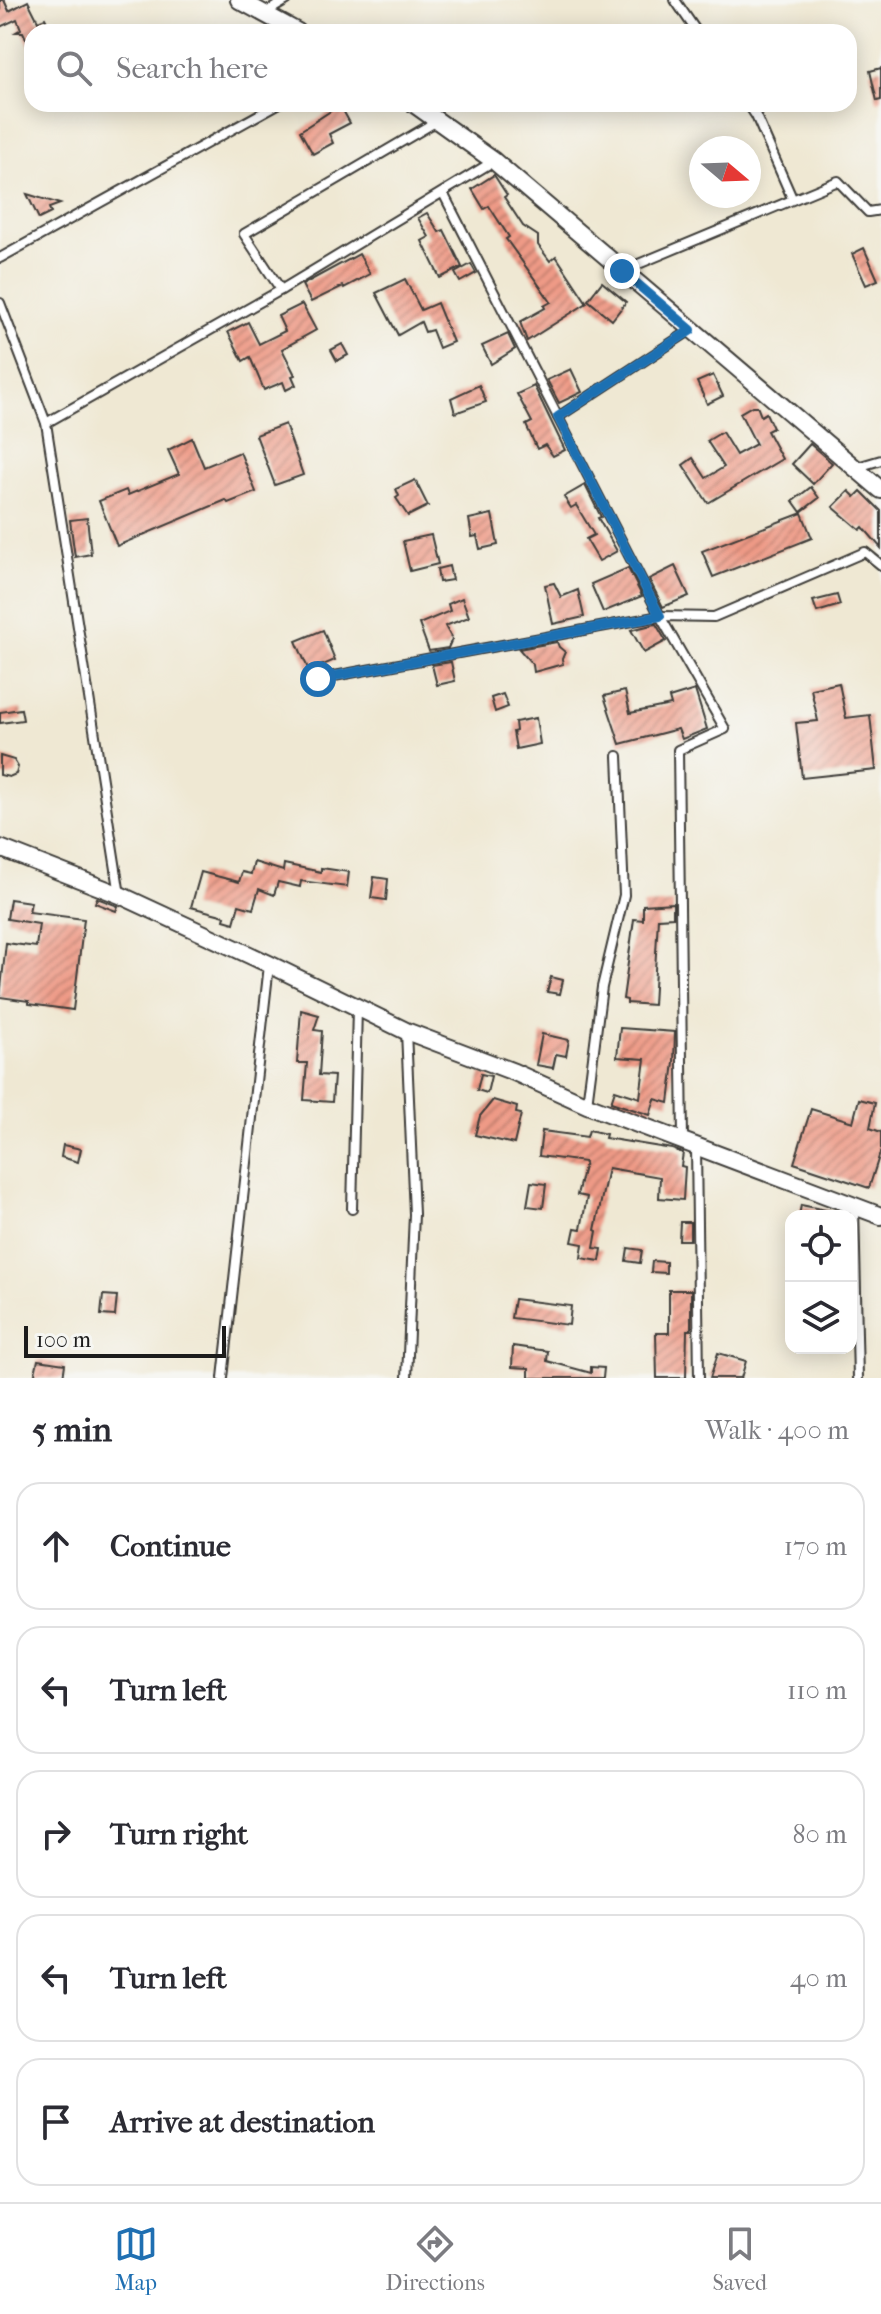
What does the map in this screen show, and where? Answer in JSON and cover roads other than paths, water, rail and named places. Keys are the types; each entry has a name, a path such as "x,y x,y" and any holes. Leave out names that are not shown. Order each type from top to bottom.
{"street":[{"path":"239,0 284,24"},
{"path":"425,112 494,161 881,490"},
{"path":"0,848 120,895 406,1031 514,1072 587,1105 881,1216"}],"lane":[{"path":"265,13 287,0"},
{"path":"675,0 692,24"},
{"path":"0,258 264,112"},
{"path":"753,112 792,198"},
{"path":"281,290 244,234 438,121"},
{"path":"46,423 281,290 494,161"},
{"path":"622,271 838,181 868,212 881,210"},
{"path":"443,193 660,616 725,729 678,750 699,1378"},
{"path":"0,303 46,423 120,895"},
{"path":"558,417 691,330"},
{"path":"854,468 881,460"},
{"path":"318,679 660,616 714,617 865,552 881,565"},
{"path":"587,1105 602,987 624,895 618,756"},
{"path":"223,1378 269,964"},
{"path":"352,1209 357,1007"},
{"path":"406,1031 414,1214 407,1378"},
{"path":"854,1207 858,1378"}]}
